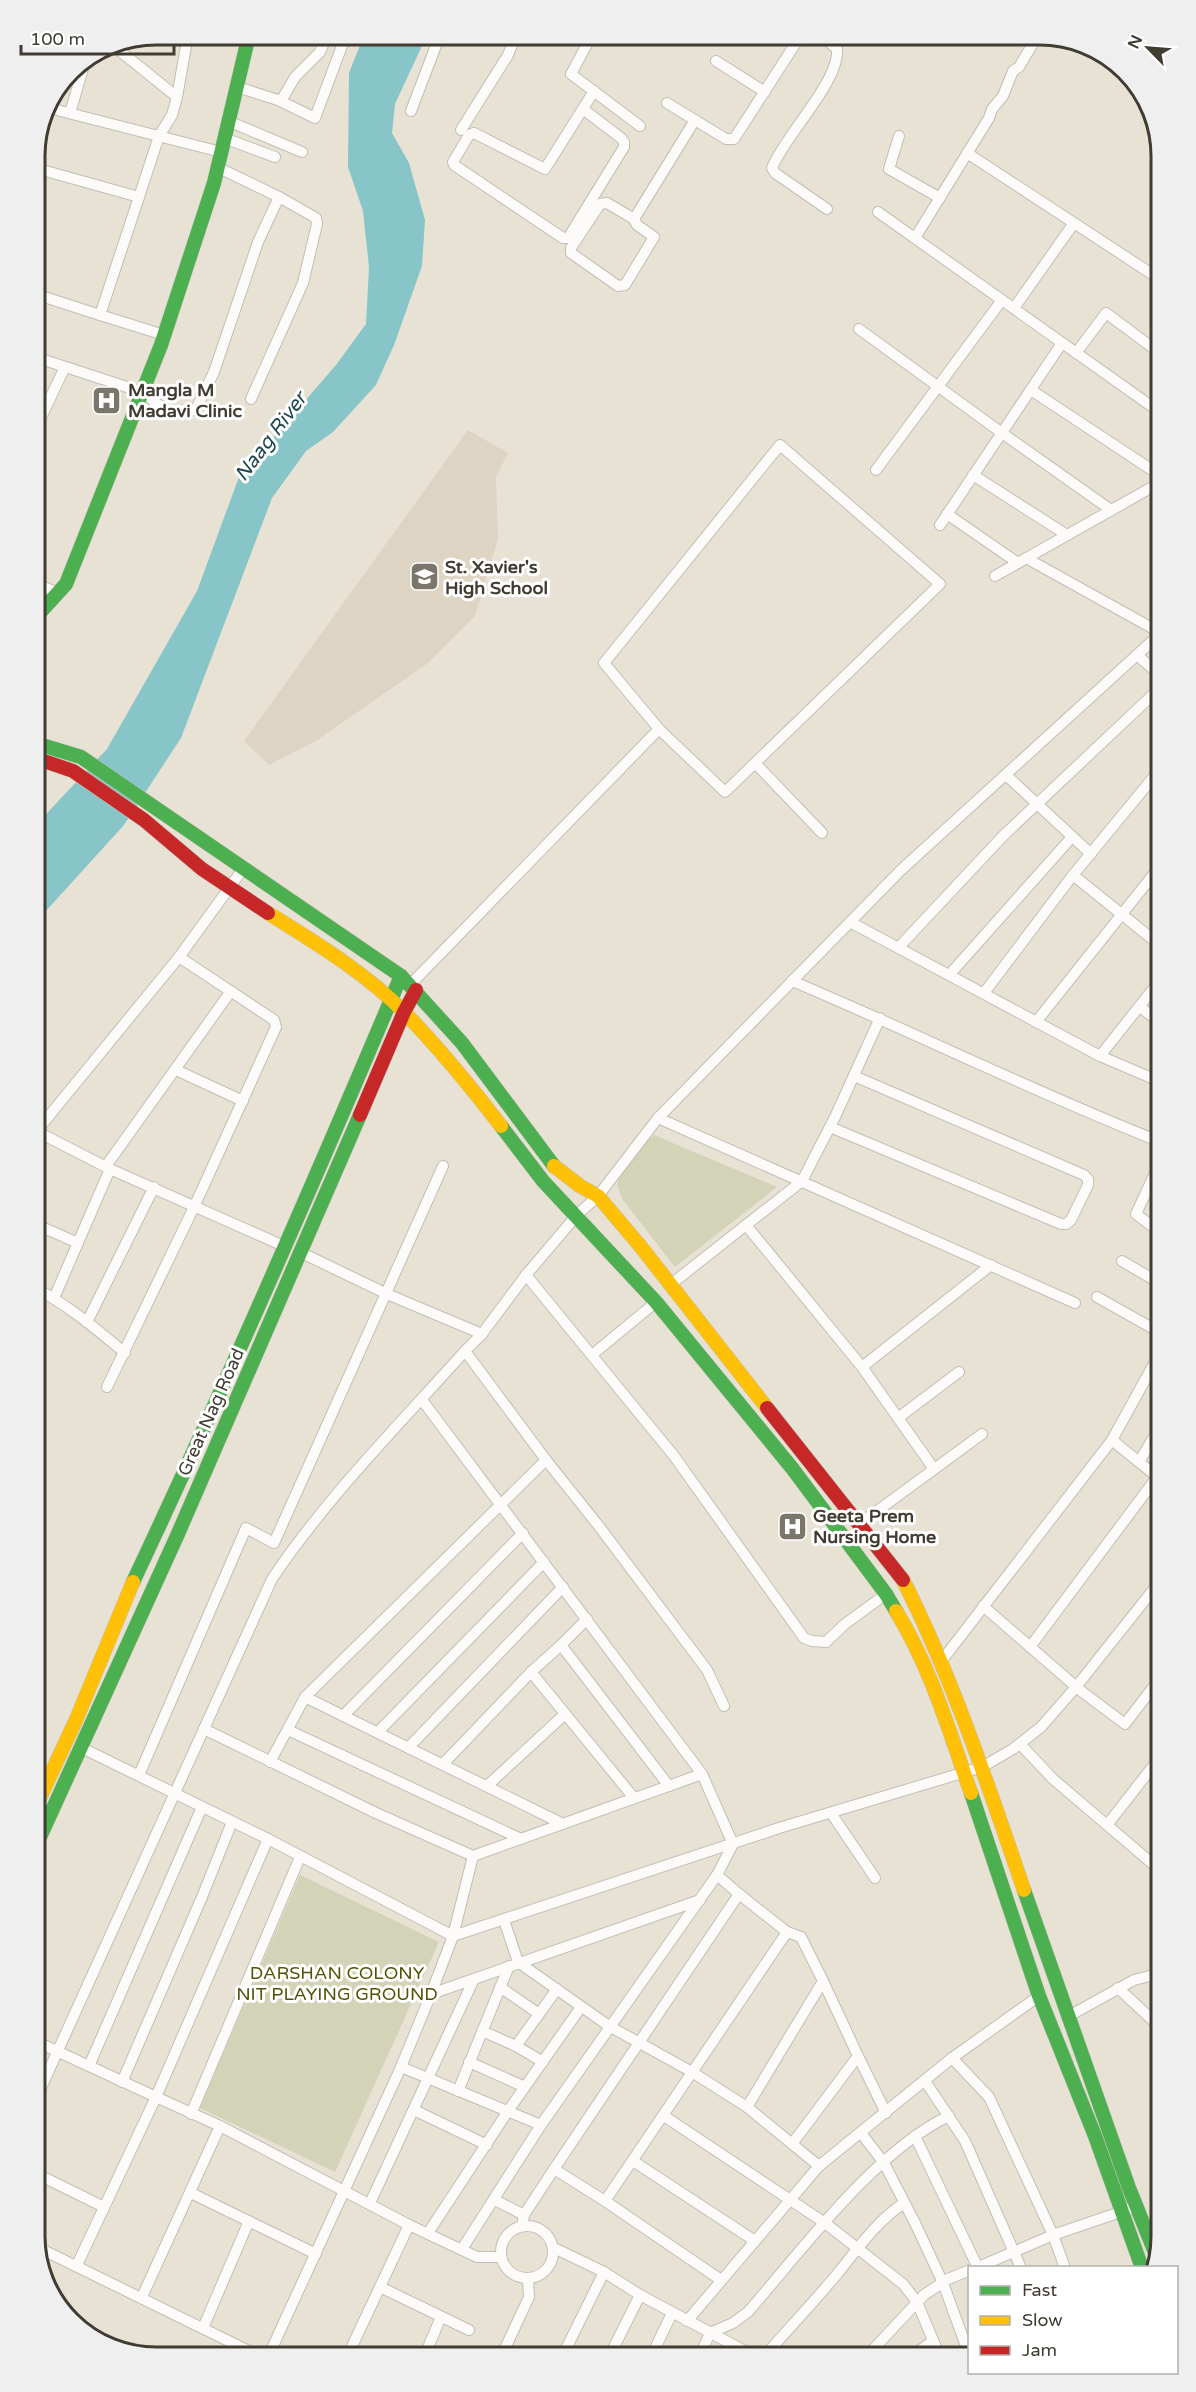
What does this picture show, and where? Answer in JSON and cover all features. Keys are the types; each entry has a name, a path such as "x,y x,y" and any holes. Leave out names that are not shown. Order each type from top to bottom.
{"street":[{"path":"100,315 159,136 172,115 177,97 184,45"},
{"path":"45,608 66,584 164,335 218,167 247,45"},
{"path":"281,101 295,77 320,52 323,45"},
{"path":"237,87 281,101 315,118 342,45"},
{"path":"411,111 436,45"},
{"path":"461,130 512,45"},
{"path":"587,45 571,74 640,126"},
{"path":"667,103 726,139 734,139 795,45"},
{"path":"827,209 775,173 772,168 830,76 838,59 837,49 832,45"},
{"path":"915,238 992,109 1003,96 1013,71 1019,67 1032,45"},
{"path":"119,51 177,97"},
{"path":"716,61 765,92"},
{"path":"70,114 81,74"},
{"path":"583,109 621,138 624,147 568,238 562,238 454,165 453,162 469,135 474,133 545,169 594,91"},
{"path":"55,110 159,136 223,145 275,157"},
{"path":"634,219 695,120"},
{"path":"228,122 302,152"},
{"path":"899,136 889,169 940,198"},
{"path":"967,153 1151,273"},
{"path":"218,167 316,218 317,224 303,283 251,399"},
{"path":"45,171 139,197"},
{"path":"45,360 142,392 171,414 196,410 214,372 258,242 279,197"},
{"path":"607,203 634,219 637,225 654,237 625,285 618,286 571,253 571,248 600,204 607,203"},
{"path":"878,212 1151,406"},
{"path":"1014,308 1074,223"},
{"path":"45,297 164,335"},
{"path":"876,470 1002,300"},
{"path":"1076,352 1106,313 1151,347"},
{"path":"859,329 1002,434 1112,510"},
{"path":"940,525 1062,343"},
{"path":"45,408 65,367"},
{"path":"1031,390 1151,469"},
{"path":"780,445 940,584 725,792 659,729 604,663 780,445"},
{"path":"974,475 1067,535"},
{"path":"995,576 1151,488"},
{"path":"947,514 1022,561 1151,628"},
{"path":"45,588 58,594"},
{"path":"45,2076 272,1580 290,1552 370,1456 482,1334 526,1275 577,1215 598,1196 658,1118 901,870 1151,642"},
{"path":"1137,655 1151,667"},
{"path":"899,947 1036,804 1151,696"},
{"path":"409,984 659,729"},
{"path":"45,746 81,757 155,806 409,984 444,1021 556,1168 598,1196 641,1247 903,1580 920,1614 982,1767 1134,2206 1151,2242"},
{"path":"45,762 73,771 144,820 202,869 339,958 404,1012 464,1077 543,1181 656,1302 792,1468 842,1539 886,1593 912,1637 938,1697 1040,1996 1095,2136 1141,2266"},
{"path":"755,762 822,833"},
{"path":"1006,775 1091,854"},
{"path":"984,993 1073,875 1151,780"},
{"path":"950,974 1072,837"},
{"path":"45,1121 178,957 243,869"},
{"path":"1073,875 1151,938"},
{"path":"1036,1022 1151,878"},
{"path":"850,922 1100,1056 1151,1078"},
{"path":"107,1387 195,1205 276,1027 274,1020 178,957"},
{"path":"792,981 880,1018 1075,1108 1151,1138"},
{"name":"Great Nag Road","path":"45,1785 67,1740 126,1598 197,1447 286,1246 374,1042 389,998 409,984"},
{"name":"Great Nag Road","path":"45,1825 82,1748 302,1253 404,1012 409,984"},
{"path":"54,1298 108,1168 231,991"},
{"path":"1100,1056 1151,992"},
{"path":"1140,1007 1151,1015"},
{"path":"670,1285 802,1181 830,1127 880,1018"},
{"path":"176,1070 243,1101"},
{"path":"830,1127 1061,1224 1066,1224 1071,1220 1088,1185 1088,1179 1084,1175 854,1076"},
{"path":"658,1118 1075,1303"},
{"path":"45,1136 108,1168 302,1253 387,1294 482,1334"},
{"path":"274,1543 443,1166"},
{"path":"1151,1182 1136,1214 1151,1225"},
{"path":"87,1322 153,1187"},
{"path":"746,1225 862,1367 934,1469"},
{"path":"45,1228 78,1243"},
{"path":"1122,1261 1151,1278"},
{"path":"862,1367 991,1265"},
{"path":"526,1275 674,1456 804,1638 826,1642 845,1624 886,1593"},
{"path":"45,1293 87,1322 125,1353"},
{"path":"1097,1297 1151,1327"},
{"path":"592,1355 656,1302"},
{"path":"465,1351 707,1670 724,1706"},
{"path":"940,1663 1112,1440 1151,1369"},
{"path":"898,1418 959,1372"},
{"path":"422,1400 702,1774 733,1844"},
{"path":"858,1525 982,1434"},
{"path":"1112,1440 1151,1472"},
{"path":"1139,1462 1151,1442"},
{"path":"270,1762 305,1697 500,1502 546,1460"},
{"path":"1030,1647 1151,1488"},
{"path":"139,1775 246,1528 290,1552"},
{"path":"343,1716 523,1533"},
{"path":"378,1732 544,1562"},
{"path":"409,1747 563,1587"},
{"path":"67,1740 268,1839 453,1936 779,1828 982,1767 1020,1744 1041,1727 1151,1593"},
{"path":"983,1606 1076,1687 1125,1724 1151,1690"},
{"path":"444,1764 531,1672 587,1619"},
{"path":"561,1645 669,1786"},
{"path":"531,1672 634,1798"},
{"path":"305,1697 488,1785 563,1824"},
{"path":"488,1785 565,1714"},
{"path":"204,1728 270,1762 473,1856 702,1774"},
{"path":"288,1730 521,1839"},
{"path":"1020,1744 1053,1779 1151,1862"},
{"path":"1107,1825 1151,1769"},
{"path":"89,2066 202,1807"},
{"path":"831,1814 875,1878"},
{"path":"122,2082 202,1898 232,1822"},
{"path":"77,2265 156,2097 268,1839"},
{"path":"462,2249 541,2125 717,1875 733,1844"},
{"path":"272,2347 401,2067 431,1994 453,1936 473,1856"},
{"path":"191,2114 300,1857"},
{"path":"717,1875 787,1932 801,1937 886,2113"},
{"path":"495,2200 523,2220 543,2230 549,2237 554,2248 552,2262 541,2274 528,2278 516,2276 509,2271 501,2257 504,2239 523,2220 554,2169 739,1894"},
{"path":"431,1994 700,1900"},
{"path":"458,2091 500,1987 514,1964 504,1920"},
{"path":"605,2201 787,1932"},
{"path":"514,1964 556,1989 609,2026 692,2072 747,2107 819,2166"},
{"path":"1069,2016 1134,1980 1151,1976"},
{"path":"370,2203 474,1979"},
{"path":"747,2107 823,1981"},
{"path":"500,1987 539,2014"},
{"path":"1118,1988 1151,2019"},
{"path":"516,2046 556,1989"},
{"path":"687,2320 819,2166 952,2058 1040,1996"},
{"path":"428,2234 508,2111 581,2007"},
{"path":"482,2031 516,2046 543,2062"},
{"path":"45,2046 220,2126 428,2234 485,2258 501,2257"},
{"path":"792,2144 858,2056"},
{"path":"952,2058 989,2097 1053,2235 1064,2266"},
{"path":"469,2062 525,2087"},
{"path":"401,2067 541,2125"},
{"path":"925,2081 965,2141 1020,2266"},
{"path":"414,2110 487,2145"},
{"path":"704,2347 710,2333 733,2323 748,2312 869,2175 927,2126 949,2115"},
{"path":"664,2116 825,2223 903,2284 917,2302 936,2347"},
{"path":"142,2297 220,2126"},
{"path":"861,2133 884,2163 904,2202 943,2283 965,2347"},
{"path":"915,2136 977,2266"},
{"path":"633,2161 755,2241"},
{"path":"554,2169 721,2280"},
{"path":"45,2178 104,2207"},
{"path":"191,2193 316,2254"},
{"path":"773,2347 838,2273 856,2248 890,2212 904,2202"},
{"path":"979,2266 1053,2235 1134,2206"},
{"path":"203,2328 249,2222"},
{"path":"352,2347 409,2225"},
{"path":"554,2248 603,2272 733,2347"},
{"path":"46,2251 241,2347"},
{"path":"875,2347 917,2302 943,2283 968,2270"},
{"path":"567,2347 603,2272"},
{"path":"506,2347 529,2297 528,2278"},
{"path":"380,2288 470,2330"},
{"path":"614,2347 640,2295"},
{"path":"656,2347 672,2313"},
{"path":"428,2347 441,2317"},
{"path":"924,2347 933,2341"}],"shaded area":[{"name":"St. Xavier's High School","path":"468,430 508,453 496,477 498,539 475,616 428,663 316,741 269,765 244,741"}],"green space":[{"path":"654,1135 777,1187 675,1267 623,1200 617,1185 623,1162"},
{"name":"DARSHAN COLONY NIT PLAYING GROUND","path":"300,1875 439,1942 335,2172 200,2108"}],"water":[{"path":"360,45 422,45 395,104 392,133 409,163 425,220 422,266 394,345 376,385 333,432 306,451 272,498 181,738 124,825 45,912 45,815 107,749 197,591 239,477 336,365 366,324 369,267 363,211 348,167 349,73"}],"traffic: fast":[{"path":"45,607 66,584 161,345 214,183 247,45"},
{"path":"45,746 81,757 401,976 462,1043 554,1166"},
{"path":"133,1582 270,1280 401,976"},
{"path":"45,1826 177,1536 360,1115"},
{"path":"501,1126 543,1181 656,1302 792,1468 886,1594 896,1611"},
{"path":"971,1793 1039,1996 1095,2136 1141,2266"},
{"path":"1024,1890 1129,2188 1151,2242"}],"traffic: slow":[{"path":"268,913 340,959 390,998 443,1054 501,1126"},
{"path":"554,1166 580,1186 598,1196 641,1247 767,1408"},
{"path":"903,1580 954,1694 1024,1890"},
{"path":"45,1787 76,1720 133,1582"},
{"path":"896,1611 929,1677 971,1793"}],"traffic: jam":[{"path":"45,761 73,771 144,820 202,869 268,913"},
{"path":"360,1115 404,1012 416,990"},
{"path":"767,1408 903,1580"}],"place":[{"name":"Mangla M Madavi Clinic","path":"107,400"},
{"name":"St. Xavier's High School","path":"424,577"},
{"name":"Geeta Prem Nursing Home","path":"792,1526"}],"water label":[{"name":"Naag River","path":"271,437"}]}
